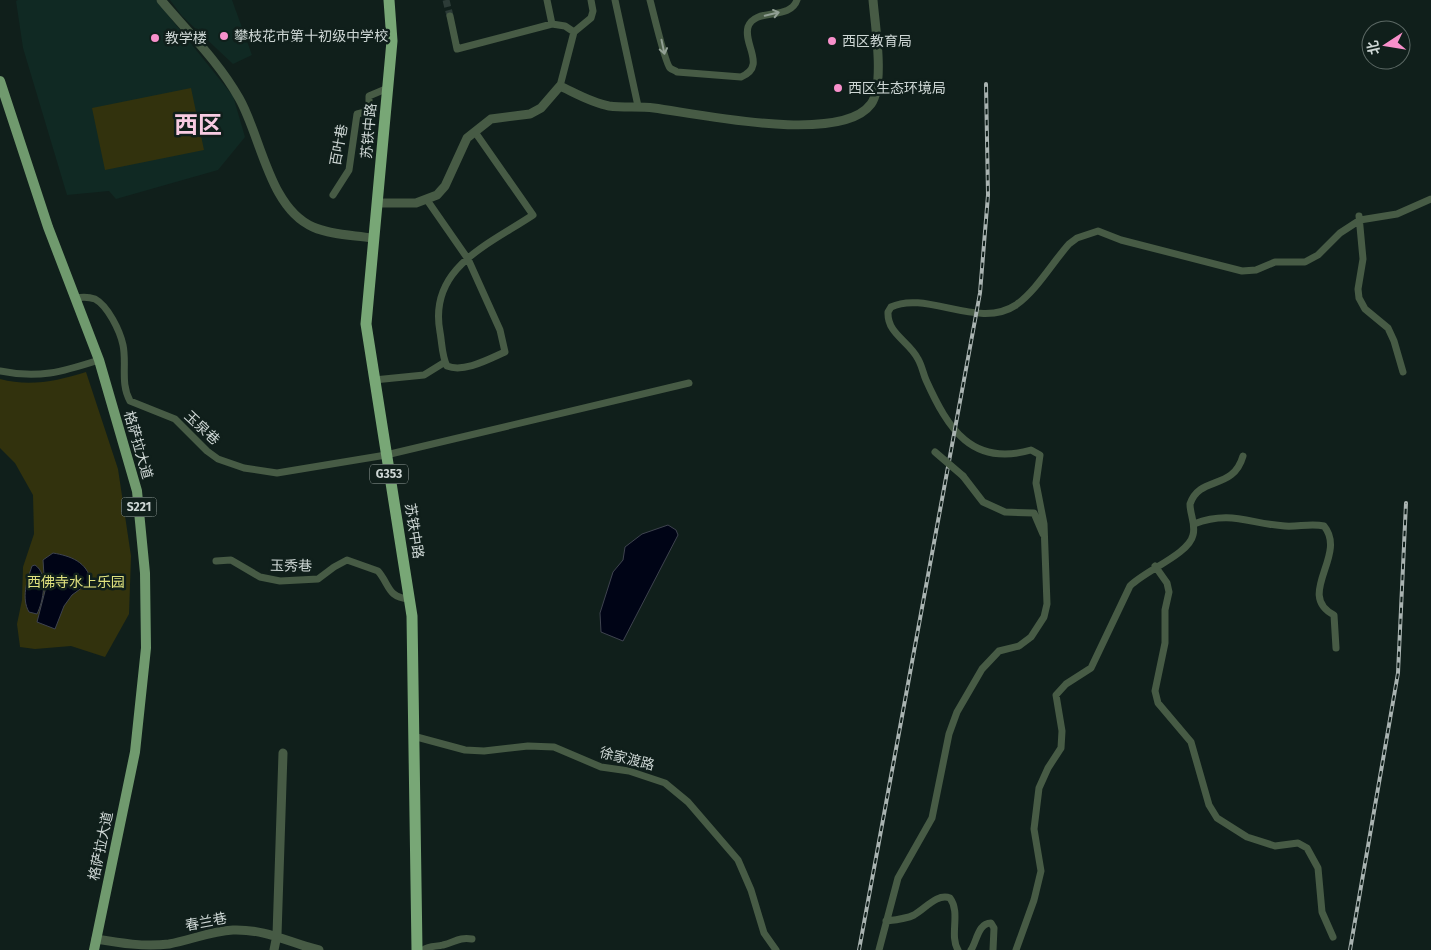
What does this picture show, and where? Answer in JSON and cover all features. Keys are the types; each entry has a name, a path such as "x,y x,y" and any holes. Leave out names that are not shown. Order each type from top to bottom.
{"highway":[{"name":"苏铁中路","path":"389,0 392,41 372,238 366,324 412,616 417,950"}],"main road":[{"name":"格萨拉大道","path":"0,81 5,111 98,360 137,491 145,573 146,648 135,752 95,945"}],"street":[{"path":"161,0 237,94 248,113 282,199 295,215 312,227 372,238"},
{"path":"547,0 552,24"},
{"path":"377,203 402,204 427,200 445,186 467,138 491,119 530,114 545,103 560,86 574,32 591,18 593,11 591,0"},
{"path":"615,0 638,106"},
{"path":"650,0 666,60 670,68 677,72 742,77 749,74 753,66 748,34 748,27 752,21 789,11 795,6 797,0"},
{"path":"560,86 608,106 638,106 788,126 823,124 855,116 871,105 878,84 874,0"},
{"path":"450,16 457,49 552,24 565,26 574,32"},
{"name":"百叶巷","path":"333,195 349,170 357,114 369,111 369,96 388,88"},
{"path":"427,200 468,259 500,330 505,352 487,360 458,368 448,366 445,362 437,318 442,290 450,275 468,259 533,215 475,132"},
{"path":"879,950 898,878 932,818 949,734 957,712 987,664 999,651 1016,647 1027,641 1044,617 1047,604 1043,511 1036,483 1040,459 1038,452 1031,450 1016,454 1000,455 974,448 960,437 940,410 918,358 890,327 888,312 891,306 905,303 968,312 995,313 1005,311 1023,299 1069,244 1092,232 1104,232 1121,240 1174,253 1186,258 1249,271 1275,262 1298,264 1312,260 1359,218 1397,214 1431,199"},
{"path":"1359,218 1363,259 1358,290 1359,298 1364,309 1388,328 1403,372"},
{"name":"玉泉巷","path":"76,298 95,300 103,306 116,327 123,344 124,386 130,401 176,419 207,452 218,459 244,468 277,473 386,455"},
{"path":"0,371 36,376 58,374 98,360"},
{"path":"374,380 424,375 445,362"},
{"path":"386,455 689,383"},
{"path":"932,452 963,476 982,502 1005,512 1034,513 1045,541"},
{"path":"1016,950 1034,900 1041,870 1034,829 1039,788 1048,768 1061,748 1062,731 1056,695 1066,684 1091,668 1130,586 1155,566 1173,558 1190,543 1194,524 1190,511 1192,497 1197,491 1236,472 1243,456"},
{"path":"1194,524 1222,517 1250,519 1286,526 1324,526 1329,536 1331,553 1321,577 1320,600 1324,608 1334,615 1336,648"},
{"name":"玉秀巷","path":"216,561 231,560 260,577 280,581 318,579 342,562 352,561 378,571 392,593 397,597 409,598"},
{"path":"1155,566 1167,583 1169,592 1165,610 1165,642 1155,691 1158,703 1191,742 1209,805 1217,818 1247,836 1275,846 1298,843 1307,848 1318,868 1322,912 1333,938"},
{"name":"徐家渡路","path":"413,736 465,750 484,751 534,746 554,747 601,767 629,771 665,783 688,802 738,860 751,890 764,933 776,950"},
{"path":"274,950 277,935 283,753"},
{"path":"886,922 914,914 937,899 946,896 950,898 954,906 956,947"},
{"path":"971,950 982,926 988,922 994,928 993,950"},
{"name":"春兰巷","path":"95,945 132,944 171,947 213,932 234,930 277,935 319,950"},
{"path":"423,950 431,946 443,945 461,937 472,939"}],"shaded area":[{"path":"156,0 233,96 245,137 218,170 116,199 109,191 67,195 23,48 16,1"},
{"name":"攀枝花市第十初级中学校","path":"170,0 232,0 252,55 233,64 182,16"}],"green space":[{"path":"191,88 204,150 105,170 92,108"},
{"name":"西佛寺水上乐园","path":"86,372 118,469 131,556 129,614 105,657 71,646 35,649 20,647 17,624 22,600 23,567 34,534 33,495 15,463 0,448 0,379 33,383 65,378"}],"water":[{"path":"668,525 676,530 678,535 623,641 601,632 600,613 613,572 623,560 625,547 642,534"},
{"path":"53,553 77,561 86,569 91,581 72,595 64,606 55,629 37,622 45,591 43,560"},
{"path":"35,565 42,575 44,588 37,614 29,612 25,601 30,572 32,566"}],"tunnel":[{"path":"446,0 450,16"}],"railway":[{"path":"859,950 980,293 988,195 986,84"},
{"path":"1350,950 1398,673 1406,503"}],"place":[{"name":"攀枝花市第十初级中学校","path":"224,36"},
{"name":"教学楼","path":"155,38"},
{"name":"西区教育局","path":"832,41"},
{"name":"西区生态环境局","path":"838,88"}],"district":[{"name":"西区","path":"198,125"}]}
